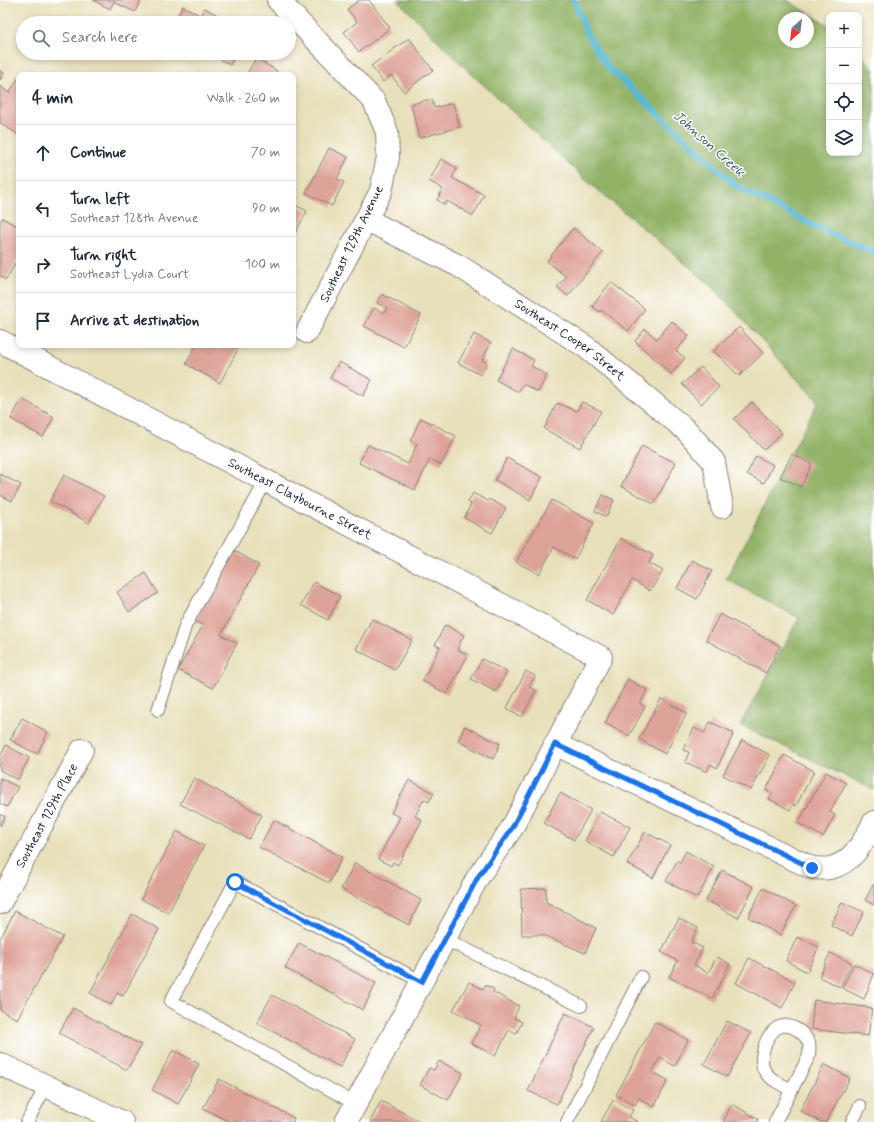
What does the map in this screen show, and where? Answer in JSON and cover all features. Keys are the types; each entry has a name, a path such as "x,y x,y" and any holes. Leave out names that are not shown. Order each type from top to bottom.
{"street":[{"name":"Southeast 129th Avenue","path":"278,0 293,16"},
{"name":"Southeast 129th Avenue","path":"296,19 374,101 387,132 388,157 381,191 307,332"},
{"name":"Southeast Cooper Street","path":"367,220 459,266 586,347 687,431 714,462 722,507"},
{"name":"Southeast Claybourne Street","path":"0,341 601,656 555,744"},
{"path":"351,1113 478,877 512,828 555,744 812,868 830,868 845,862 862,847 874,822"},
{"name":"Southeast 129th Place","path":"0,903 82,750"},
{"path":"0,1064 122,1122"}],"lane":[{"path":"158,710 186,624 266,481"},
{"path":"351,1113 171,1001 235,882 422,982"},
{"path":"445,939 581,1006"},
{"path":"567,1122 641,977"},
{"path":"775,1122 809,1056 809,1044 799,1030 786,1026 776,1029 770,1037 763,1050 762,1061 765,1072 775,1081 791,1090"},
{"path":"27,1122 46,1086"},
{"path":"852,1122 860,1106"}],"green space":[{"path":"397,0 787,0 806,12 778,12 778,48 814,48 814,17 826,24 826,156 862,156 862,56 874,70 874,790 740,725 799,618 726,579 818,402 712,286 588,182 461,64"}],"building":[{"path":"93,0 141,0 135,12 114,2 110,9"},
{"path":"359,0 369,0 390,28 359,52 344,32 357,22 347,9"},
{"path":"183,6 201,16 178,16"},
{"path":"205,8 219,16 201,16"},
{"path":"409,38 433,70 404,92 391,75 383,82 371,66"},
{"path":"221,60 233,60 230,65"},
{"path":"255,60 259,60 277,71 276,72 248,72"},
{"path":"0,70 4,73 0,80"},
{"path":"16,82 16,133 0,123 0,86 9,93"},
{"path":"432,99 434,108 453,103 460,127 419,138 411,104"},
{"path":"329,148 348,157 337,179 344,182 332,206 306,193"},
{"path":"441,159 457,168 452,178 484,195 473,216 447,201 445,205 437,200 443,189 429,181"},
{"path":"296,206 307,211 296,231"},
{"path":"2,218 16,225 16,262 6,280 0,276 0,222"},
{"path":"573,228 603,252 568,296 557,287 566,277 547,261"},
{"path":"611,282 645,309 628,331 601,310 600,312 592,306"},
{"path":"382,294 421,315 404,347 364,326 374,308 384,313 387,308 377,303"},
{"path":"672,321 689,336 676,351 685,358 671,374 635,341 645,329 657,339"},
{"path":"739,327 763,353 739,376 714,351"},
{"path":"474,334 491,343 482,360 487,363 481,375 458,363"},
{"path":"194,348 238,348 220,383 186,364"},
{"path":"513,349 534,360 531,366 547,375 538,392 523,384 518,392 496,380"},
{"path":"339,362 372,380 363,396 330,378"},
{"path":"701,367 719,387 701,404 682,384"},
{"path":"22,399 54,417 43,437 11,419"},
{"path":"582,402 601,411 580,448 544,429 557,403 577,411"},
{"path":"752,402 782,433 764,450 734,419"},
{"path":"421,418 456,436 441,465 430,459 415,490 359,463 368,445 408,464 417,444 410,441"},
{"path":"642,446 676,463 654,504 621,486"},
{"path":"792,454 812,464 801,487 780,477"},
{"path":"756,456 773,465 764,483 747,474"},
{"path":"507,458 542,477 530,500 495,480"},
{"path":"0,474 21,485 12,501 0,495"},
{"path":"64,475 104,496 89,523 50,501"},
{"path":"473,493 506,508 492,533 464,518 471,504 468,502"},
{"path":"603,495 614,500 606,517 595,511"},
{"path":"552,500 594,523 575,559 554,547 539,574 516,562"},
{"path":"621,538 653,555 649,563 663,571 650,591 632,580 613,615 587,600"},
{"path":"233,550 259,565 221,635 237,643 213,688 178,670 203,625 195,621"},
{"path":"692,560 712,571 697,599 677,588"},
{"path":"146,573 158,593 129,612 117,592"},
{"path":"314,582 340,596 328,620 301,605"},
{"path":"720,614 780,646 766,673 706,640"},
{"path":"372,619 412,640 395,670 356,649"},
{"path":"445,625 464,635 457,649 468,655 447,694 422,681 440,647 435,645"},
{"path":"482,659 507,672 496,692 471,679"},
{"path":"526,671 535,676 529,687 536,690 522,717 507,708"},
{"path":"628,679 647,690 640,704 645,707 629,736 605,723"},
{"path":"661,699 687,713 665,754 639,739"},
{"path":"22,718 48,732 37,754 10,740"},
{"path":"710,722 734,733 717,768 710,764 707,772 685,762 689,752 683,750 694,728 704,733"},
{"path":"465,726 500,744 493,759 458,741"},
{"path":"742,740 770,755 751,790 723,775"},
{"path":"6,745 29,758 18,780 0,770 0,757"},
{"path":"784,755 814,771 796,806 793,804 790,810 769,799 772,793 766,790"},
{"path":"826,772 846,783 830,812 835,815 823,837 798,823"},
{"path":"0,778 18,787 7,807 0,804"},
{"path":"194,778 262,815 249,839 180,804"},
{"path":"409,780 434,793 429,802 424,799 415,816 422,820 398,865 393,862 391,866 378,859 400,817 391,813"},
{"path":"560,793 591,810 574,840 544,823"},
{"path":"600,812 630,827 614,857 585,841"},
{"path":"0,814 5,817 0,826"},
{"path":"274,820 342,857 329,883 259,847"},
{"path":"177,831 204,846 168,913 141,899"},
{"path":"645,832 670,845 653,878 627,864"},
{"path":"686,851 714,867 697,898 666,881 677,861 680,862"},
{"path":"355,863 421,900 409,925 341,889"},
{"path":"722,870 754,887 738,918 706,900"},
{"path":"874,885 874,905 865,900"},
{"path":"546,888 546,902 596,928 585,953 543,935 522,935 521,889"},
{"path":"763,888 796,906 780,935 748,917"},
{"path":"842,902 864,912 852,936 831,925"},
{"path":"15,911 63,937 17,1019 0,1010 0,939"},
{"path":"132,914 159,929 123,996 117,993 111,1005 90,993"},
{"path":"679,918 698,928 691,942 703,948 694,965 708,973 717,957 730,964 712,999 669,977 678,961 661,952"},
{"path":"797,937 819,947 807,972 786,961"},
{"path":"299,943 376,983 363,1010 285,968"},
{"path":"830,953 852,963 840,987 819,977"},
{"path":"749,958 795,982 782,1008 736,983"},
{"path":"854,964 874,974 864,999 842,988"},
{"path":"469,982 483,989 485,985 494,989 493,992 519,1006 514,1018 522,1022 516,1034 509,1030 495,1056 471,1043 481,1025 453,1010"},
{"path":"272,995 355,1039 340,1067 257,1023"},
{"path":"814,1000 872,1008 868,1036 811,1029"},
{"path":"73,1008 141,1045 127,1070 59,1033"},
{"path":"565,1013 594,1027 557,1104 528,1091"},
{"path":"727,1021 751,1033 727,1077 704,1064"},
{"path":"655,1022 688,1040 675,1066 660,1058 652,1072 668,1080 654,1107 639,1098 635,1105 616,1095"},
{"path":"173,1050 199,1064 178,1104 152,1090"},
{"path":"439,1061 463,1073 448,1100 420,1085 429,1068 434,1070"},
{"path":"824,1064 850,1078 826,1122 821,1122 800,1111"},
{"path":"219,1079 294,1118 293,1122 230,1122 203,1108"},
{"path":"613,1100 633,1110 629,1117 638,1122 601,1122"},
{"path":"381,1101 421,1122 370,1122"},
{"path":"732,1104 758,1119 757,1122 723,1122"}],"waterway":[{"name":"Johnson Creek","path":"574,0 588,36 608,67 736,186 825,231 874,252"}],"route":[{"path":"235,882 422,982 478,877 512,828 555,744 812,868"}]}
